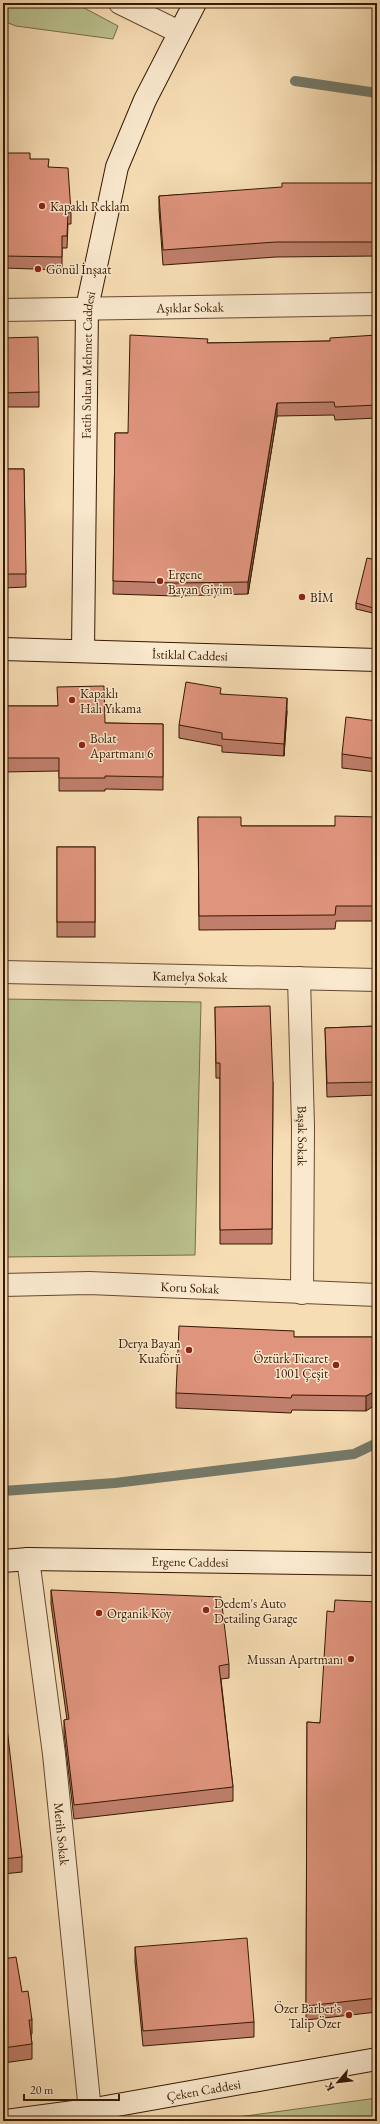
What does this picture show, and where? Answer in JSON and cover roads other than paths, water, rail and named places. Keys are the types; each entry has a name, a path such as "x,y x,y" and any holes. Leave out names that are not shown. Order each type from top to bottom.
{"street":[{"path":"120,3 179,32"},
{"name":"Fatih Sultan Mehmet Caddesi","path":"83,651 87,308 117,168 145,100 195,3"},
{"name":"Aşıklar Sokak","path":"3,310 377,304"},
{"name":"İstiklal Caddesi","path":"3,649 377,660"},
{"name":"Kamelya Sokak","path":"3,972 377,980"},
{"name":"Başak Sokak","path":"299,978 303,1126 302,1293"},
{"name":"Koru Sokak","path":"3,1285 89,1283 377,1295"},
{"name":"Ergene Caddesi","path":"3,1561 28,1559 377,1564"},
{"name":"Merih Sokak","path":"28,1559 54,1754 90,2115"},
{"name":"Çeken Caddesi","path":"6,2121 90,2115 377,2059"}],"waterway":[{"path":"295,81 377,93"},
{"path":"3,1491 115,1483 354,1454 377,1443"}],"place":[{"name":"Kapaklı Reklam","path":"42,206"},
{"name":"Gönül İnşaat","path":"38,269"},
{"name":"Ergene Bayan Giyim","path":"160,581"},
{"name":"BİM","path":"302,597"},
{"name":"Kapaklı Halı Yıkama","path":"72,700"},
{"name":"Bolat Apartmanı 6","path":"82,745"},
{"name":"Derya Bayan Kuaförü","path":"189,1350"},
{"name":"Öztürk Ticaret 1001 Çeşit","path":"336,1365"},
{"name":"Dedem's Auto Detailing Garage","path":"206,1610"},
{"name":"Organik Köy","path":"99,1613"},
{"name":"Mussan Apartmanı","path":"351,1659"},
{"name":"Özer Barber's Talip Özer","path":"349,2015"}]}
